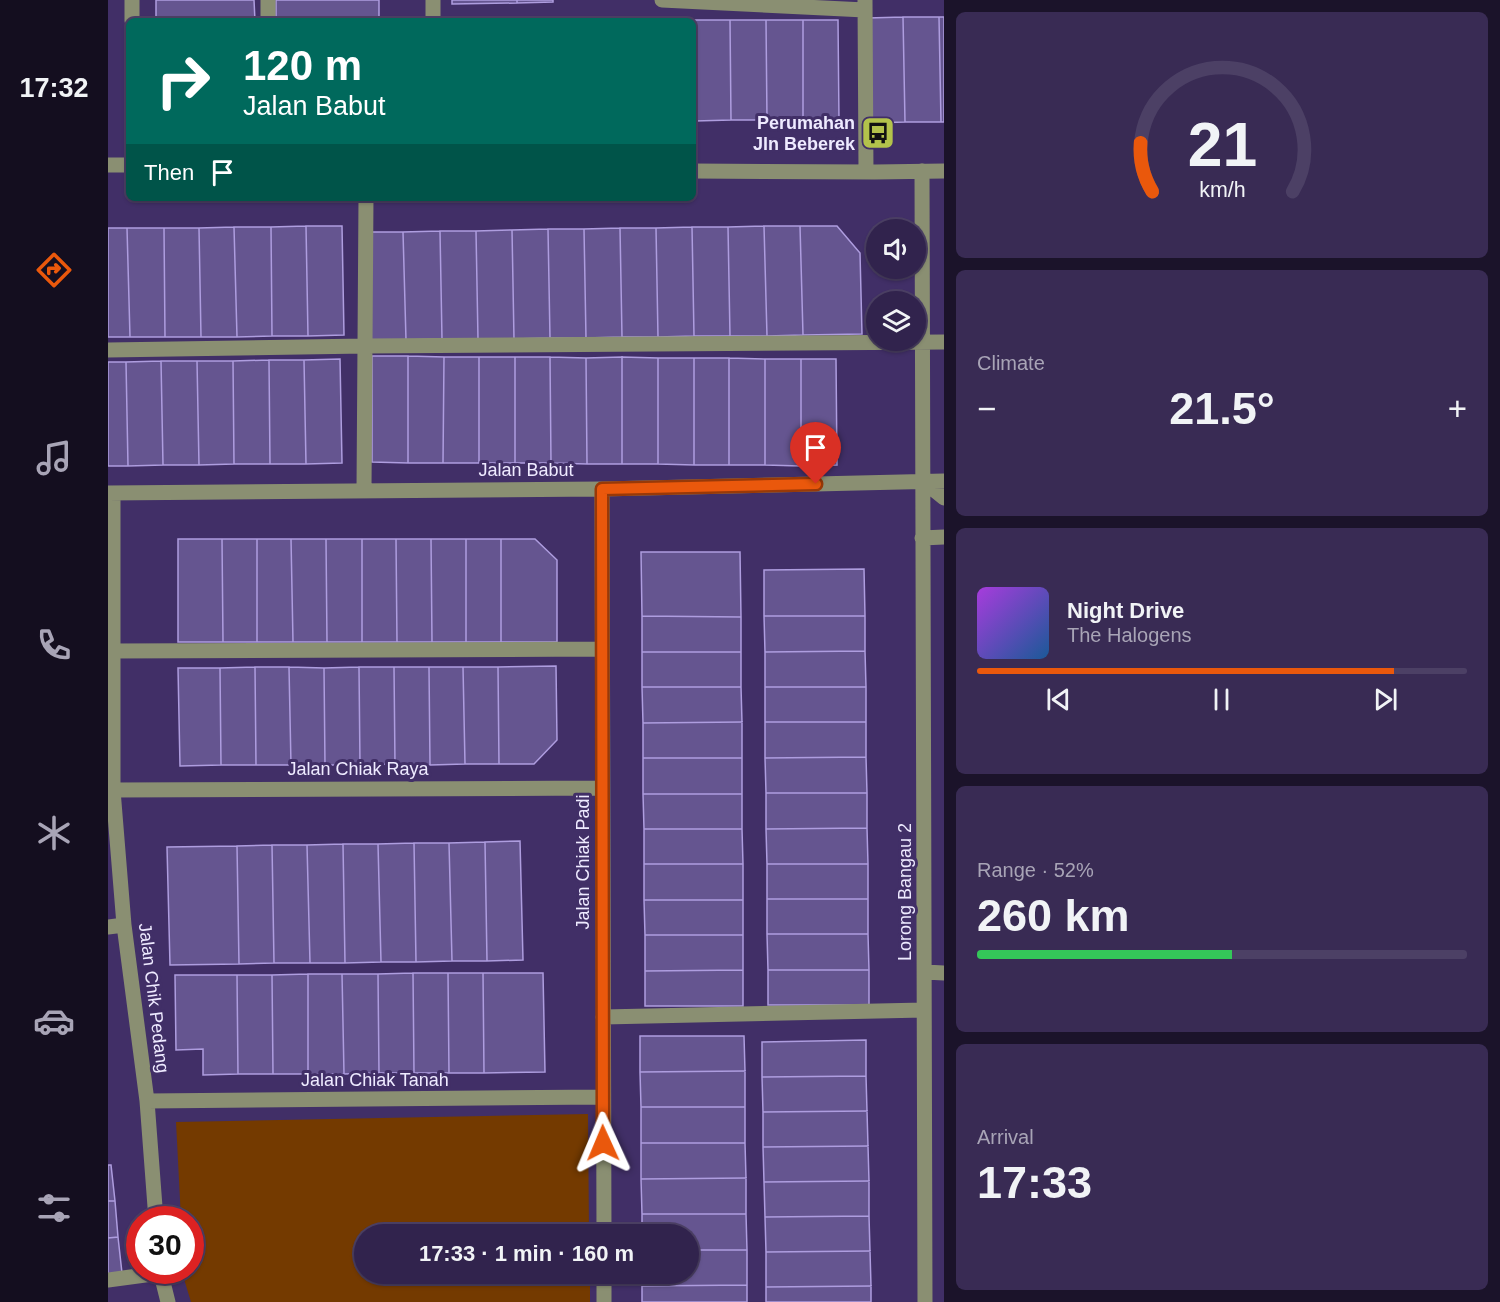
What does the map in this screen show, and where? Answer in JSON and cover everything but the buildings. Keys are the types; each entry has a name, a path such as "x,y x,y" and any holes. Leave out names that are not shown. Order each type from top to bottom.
{"street":[{"path":"132,0 132,18"},
{"path":"268,0 268,18"},
{"path":"433,0 433,18"},
{"path":"662,0 865,5 866,172"},
{"path":"108,165 126,165"},
{"path":"696,171 944,171"},
{"name":"Lorong Bangau 2","path":"922,171 923,291"},
{"path":"364,490 366,201"},
{"path":"108,350 866,342"},
{"path":"926,342 944,342"},
{"name":"Lorong Bangau 2","path":"923,351 925,1302"},
{"path":"923,481 944,498"},
{"name":"Jalan Babut","path":"111,493 602,489 944,481"},
{"name":"Jalan Chiak Padi","path":"602,489 604,1224"},
{"name":"Jalan Chik Pedang","path":"111,493 113,790 124,925 147,1101 155,1206"},
{"path":"922,538 944,537"},
{"path":"113,651 602,649"},
{"name":"Jalan Chiak Raya","path":"113,790 602,788"},
{"path":"108,927 124,925"},
{"path":"925,972 944,973"},
{"path":"603,1017 924,1010"},
{"name":"Jalan Chiak Tanah","path":"147,1101 603,1098"},
{"path":"108,1280 126,1277"},
{"path":"163,1284 168,1302"},
{"path":"604,1284 604,1302"}],"shaded area":[{"path":"588,1114 589,1224 354,1224 354,1284 590,1284 590,1302 191,1302 186,1284 204,1284 204,1206 180,1206 176,1122"}],"place":[{"name":"Perumahan Jln Beberek","path":"878,133"}],"route":[{"path":"603,1143 602,489 816,484"}]}
